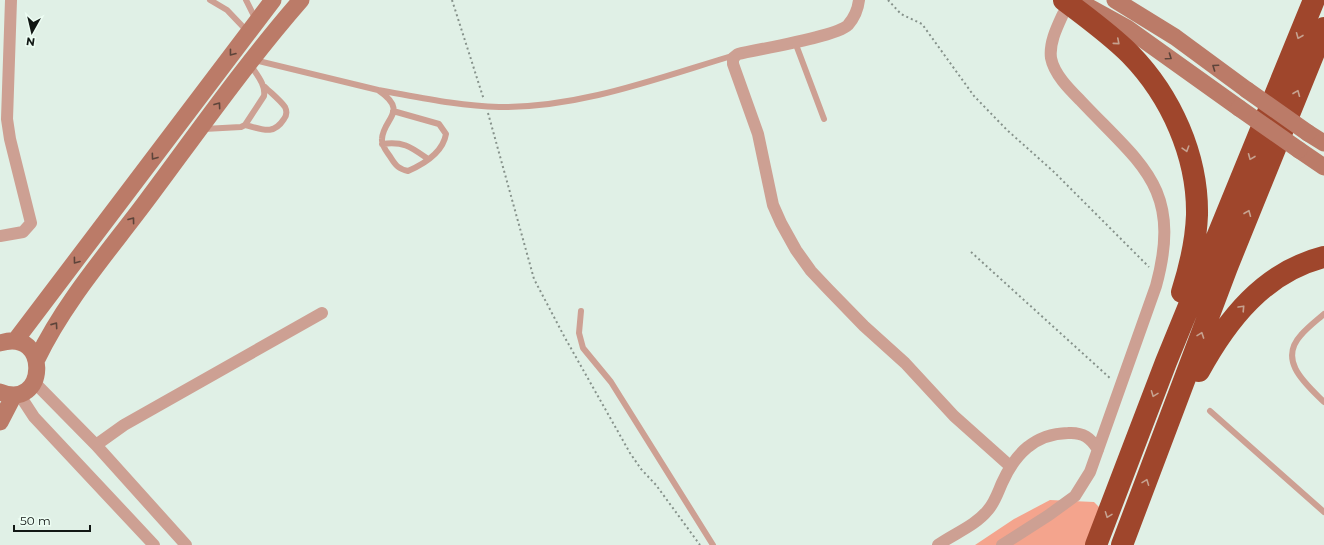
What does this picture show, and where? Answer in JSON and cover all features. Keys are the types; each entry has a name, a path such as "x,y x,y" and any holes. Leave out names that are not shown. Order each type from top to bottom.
{"highway":[{"path":"1096,545 1166,362 1314,0"},
{"path":"1063,7 1116,40 1149,75 1172,112 1187,151 1195,184 1197,217 1190,266 1176,314 1166,362"},
{"path":"1122,545 1227,267 1324,28"},
{"path":"1163,436 1215,343 1240,310 1269,284 1284,274 1324,257"}],"main road":[{"path":"4,342 273,0"},
{"path":"0,422 11,394 28,389 34,382 37,375 37,359 51,330 200,129 301,0"},
{"path":"1076,0 1127,28 1324,167"},
{"path":"1115,0 1174,37 1324,144"},
{"path":"4,342 24,344 32,351 37,359"}],"street":[{"path":"0,236 23,232 31,223 10,140 7,119 11,0"},
{"path":"859,0 858,9 847,26 794,42 738,54 733,58 733,64 758,134 773,205 781,224 796,250 811,271 905,363 954,416 1010,466"},
{"path":"1002,545 1049,515 1075,496 1090,472 1159,275 1164,235 1163,206 1160,196 1147,172 1071,92 1054,67 1051,51 1063,7"},
{"path":"96,445 124,425 322,313"},
{"path":"34,382 96,445 186,545"},
{"path":"11,394 150,544"},
{"path":"938,545 976,522 989,509 1010,466 1016,457 1030,445 1053,435 1074,433 1085,435 1098,450"}],"lane":[{"path":"210,0 253,27"},
{"path":"246,0 253,27"},
{"path":"794,42 824,120"},
{"path":"252,62 378,90 486,106 534,106 612,93 738,54"},
{"path":"200,129 241,127 245,125 272,130 278,128 287,112 285,107 265,87 252,62"},
{"path":"245,125 264,96 265,87"},
{"path":"378,90 388,98 393,111 383,133 382,144 397,168 408,171 428,159 439,150 446,134 439,124 393,111"},
{"path":"382,144 400,143 409,146 428,159"},
{"path":"581,311 579,333 584,348 611,382 713,545"},
{"path":"1324,314 1301,335 1295,345 1293,356 1298,376 1324,402"},
{"path":"1210,412 1324,512"}],"path":[{"path":"452,0 486,106 534,279 564,336 630,453 641,469 656,485 700,545"},
{"path":"888,0 901,14 922,24 960,77 982,104 1020,143 1054,172 1159,275"},
{"path":"972,252 1067,340 1120,386"}],"shaded area":[{"path":"1050,500 1094,502 1103,511 1088,545 975,545 1014,519"}]}
